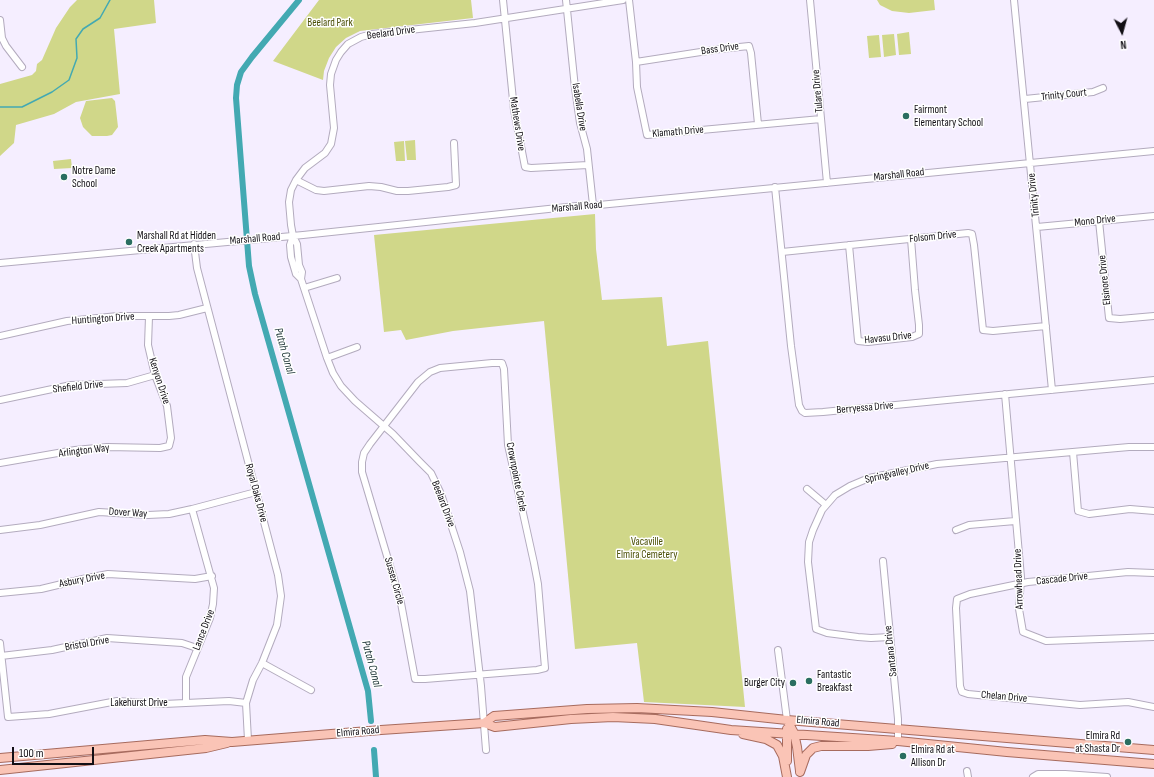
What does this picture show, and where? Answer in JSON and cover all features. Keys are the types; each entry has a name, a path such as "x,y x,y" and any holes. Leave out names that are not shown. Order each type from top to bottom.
{"main road":[{"name":"Elmira Road","path":"484,723 494,716 588,709 637,708 712,712 787,720 1154,750"},
{"name":"Elmira Road","path":"0,770 206,748 248,740 484,723 495,727 571,719 636,718 690,723 730,730 902,741 1006,752 1154,764"},
{"path":"787,720 790,733 797,747 800,775"},
{"path":"730,730 766,739 777,745 783,756 788,777"},
{"path":"788,777 790,733"},
{"name":"Elmira Road","path":"0,758 205,740 232,742"},
{"path":"800,775 806,755 813,748 821,746 876,745 902,741"}],"street":[{"path":"503,0 505,18"},
{"name":"Isabella Drive","path":"566,0 575,88 580,123 587,149 593,205"},
{"name":"Beelard Drive","path":"486,750 470,590 460,552 441,494 430,473 384,427 355,401 341,386 333,373 301,279 302,272 299,265 297,244 293,236 289,202 291,190 305,168 325,153 331,144 334,128 330,85 331,69 338,55 348,44 360,37 372,34 475,23 623,0"},
{"name":"Klamath Drive","path":"629,0 636,62 637,87 647,135 821,119"},
{"name":"Tulare Drive","path":"810,0 827,183"},
{"name":"Trinity Drive","path":"1014,0 1025,100 1052,390"},
{"name":"Mathews Drive","path":"505,18 514,110 525,166 531,168 588,165"},
{"path":"0,20 2,38 6,46 22,67"},
{"name":"Bass Drive","path":"636,62 749,46 758,124"},
{"name":"Trinity Court","path":"1025,100 1093,92 1103,88"},
{"path":"296,180 316,190 324,191 369,186 397,191 448,187 456,185 454,143"},
{"name":"Marshall Road","path":"0,263 293,236 775,187 1154,151"},
{"name":"Berryessa Drive","path":"775,187 799,409 805,413 1154,380"},
{"name":"Mono Drive","path":"1037,227 1154,216"},
{"name":"Elsinore Drive","path":"1100,221 1109,318 1120,319 1154,316"},
{"name":"Folsom Drive","path":"782,252 968,233 972,234 983,330 993,331 1046,326"},
{"name":"Havasu Drive","path":"849,245 858,341 868,342 912,337 919,334 914,290 911,239"},
{"name":"Royal Oaks Drive","path":"194,244 197,268 278,575 281,596 277,625 262,663 253,680 246,703 248,740"},
{"path":"304,288 337,278"},
{"name":"Huntington Drive","path":"0,336 67,321 107,317 179,315 207,308"},
{"name":"Kenyon Drive","path":"149,317 148,345 156,375 167,406 170,438 169,446"},
{"path":"327,358 357,348"},
{"name":"Crownpointe Circle","path":"384,427 418,382 430,372 440,368 502,363 505,385 508,445 536,570 545,668 479,675"},
{"name":"Shefield Drive","path":"0,400 72,385 128,383 156,375"},
{"name":"Arrowhead Drive","path":"1005,394 1021,584 1019,608 1023,632 1046,642 1154,637"},
{"name":"Sussex Circle","path":"384,427 364,453 362,472 401,603 415,679 479,675"},
{"name":"Arlington Way","path":"0,463 75,450 108,447 160,448 169,446"},
{"name":"Springvalley Drive","path":"890,637 858,637 827,633 816,629 808,562 809,542 822,510 835,495 850,486 869,478 937,464 1129,447 1154,447"},
{"path":"1073,452 1078,511 1089,514 1130,509 1154,511"},
{"path":"807,489 826,506"},
{"name":"Dover Way","path":"0,530 40,525 99,512 148,515 169,514 192,510 256,492"},
{"name":"Lance Drive","path":"186,703 186,677 196,648 210,618 214,588 212,576 192,510"},
{"path":"956,530 969,525 1016,521"},
{"name":"Santana Drive","path":"883,561 899,729 902,741"},
{"name":"Cascade Drive","path":"970,594 1021,584 1128,572 1154,573"},
{"name":"Asbury Drive","path":"0,593 41,589 108,574 195,579 212,576"},
{"name":"Chelan Drive","path":"970,594 957,599 956,608 960,686 962,692 968,694 1080,705 1128,702 1154,707"},
{"name":"Bristol Drive","path":"1,656 52,650 107,638 182,643 196,648"},
{"path":"0,643 1,656"},
{"path":"778,650 787,720"},
{"name":"Lakehurst Drive","path":"1,656 8,717 49,714 118,701 164,704 229,701 246,703"},
{"path":"262,663 311,690"},
{"path":"1033,777 1038,774 1108,777"}],"green space":[{"path":"77,0 154,0 156,23 114,29 120,94 76,102 54,114 16,125 14,143 0,156 0,84 32,75 36,71 37,64 42,60 56,28 70,7"},
{"name":"Beelard Park","path":"319,0 471,0 473,18 360,31 346,38 336,47 329,58 324,71 323,80 273,61"},
{"path":"877,0 934,0 935,10 909,13 892,11 880,5"},
{"path":"909,32 911,54 899,55 897,34"},
{"path":"894,34 896,55 884,57 882,35"},
{"path":"879,35 881,57 869,58 867,36"},
{"path":"112,98 115,101 118,127 112,135 92,136 83,127 80,118 86,101"},
{"path":"415,140 416,160 407,160 405,141"},
{"path":"404,141 405,161 396,161 394,142"},
{"path":"71,159 72,168 54,169 53,161"},
{"name":"Vacaville Elmira Cemetery","path":"595,214 596,249 602,300 662,297 667,346 708,341 745,707 644,702 637,643 575,649 544,321 453,331 406,340 401,330 384,332 374,235"}],"waterway":[{"path":"0,107 22,107 52,92 69,80 77,58 76,39 83,29 100,18 110,0"},
{"name":"Putah Canal","path":"299,0 241,72 237,85 236,98 249,266 255,294 368,691 371,721"},
{"name":"Putah Canal","path":"374,750 376,777"}],"place":[{"name":"Fairmont Elementary School","path":"906,116"},
{"name":"Notre Dame School","path":"64,177"},
{"name":"Marshall Rd at Hidden Creek Apartments","path":"129,242"},
{"name":"Fantastic Breakfast","path":"809,681"},
{"name":"Burger City","path":"793,683"},
{"name":"Elmira Rd at Shasta Dr","path":"1128,742"},
{"name":"Elmira Rd at Allison Dr","path":"903,756"}]}
